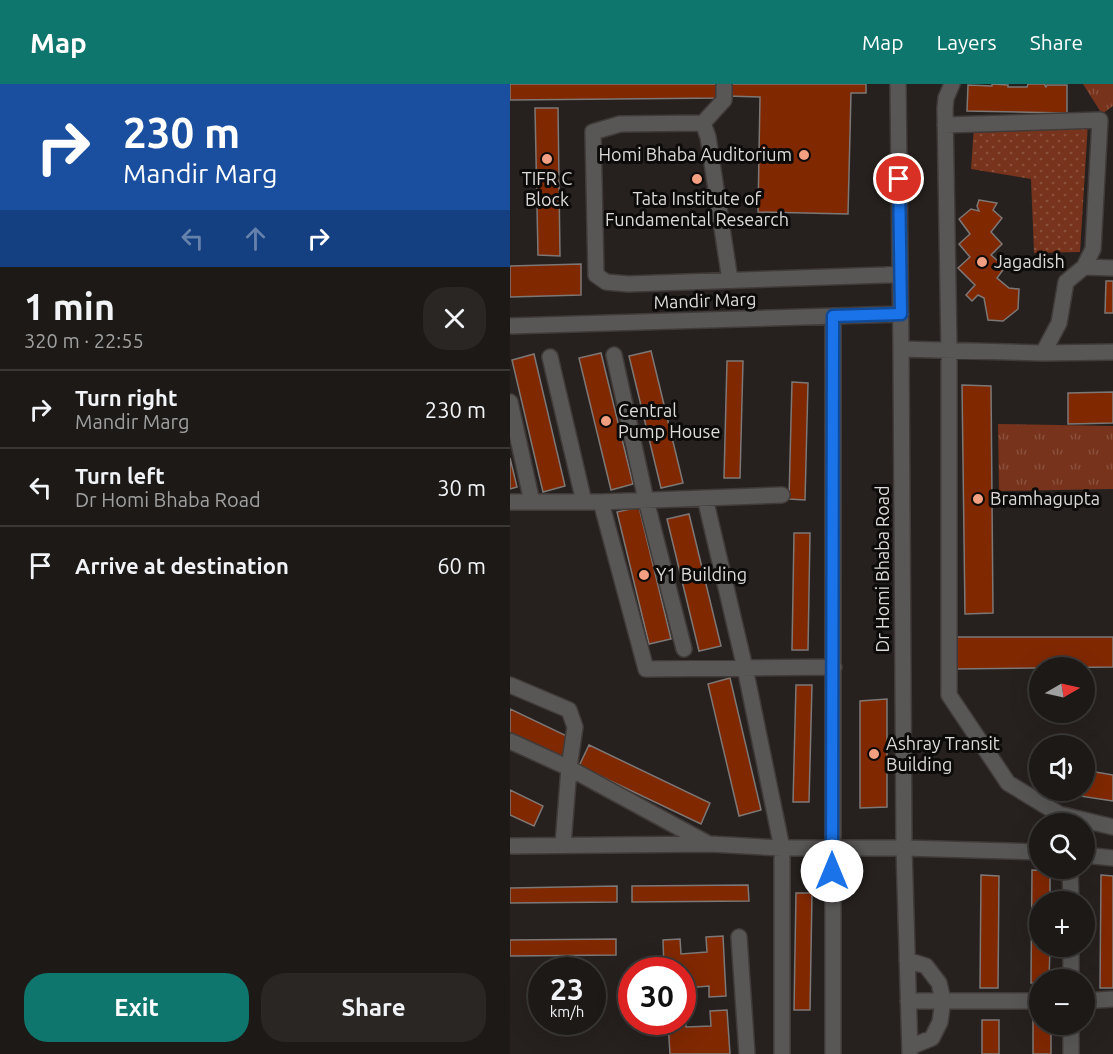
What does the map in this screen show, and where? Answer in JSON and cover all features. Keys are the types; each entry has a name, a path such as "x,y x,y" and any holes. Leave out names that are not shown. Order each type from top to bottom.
{"street":[{"path":"724,84 724,100 704,123 620,124 593,132 596,275 606,282 628,284 900,274"},
{"name":"Dr Homi Bhaba Road","path":"898,84 904,848 910,1050"},
{"path":"952,84 946,98 945,125 949,694 1008,783 1059,814 1113,827"},
{"path":"945,125 1100,120 1093,249 1084,267 1066,282 1059,323 1043,353"},
{"path":"704,123 730,280"},
{"path":"1084,267 1113,268"},
{"name":"Mandir Marg","path":"510,326 901,314"},
{"path":"833,316 833,1054"},
{"path":"901,349 1043,353 1113,352"},
{"path":"614,355 646,500 684,649"},
{"path":"550,357 584,502"},
{"path":"510,402 532,501"},
{"path":"510,502 584,502 782,495"},
{"path":"705,498 745,668 782,848 783,1054"},
{"path":"601,501 646,669 834,667"},
{"path":"510,685 569,710 575,727 569,768 563,845"},
{"path":"510,741 569,768 710,844"},
{"path":"510,846 710,844 782,848 904,848 1029,852"},
{"path":"1095,856 1113,858"},
{"path":"740,937 747,1054"},
{"path":"908,960 926,966 939,983 943,1000 939,1022 932,1038 910,1050"},
{"path":"1095,1000 1113,999"},
{"path":"909,1001 1029,1001"},
{"path":"1071,1035 1071,1054"}],"green space":[{"path":"1083,84 1113,84 1113,106 1102,114"},
{"path":"1088,123 1080,252 1034,253 1031,179 971,169 974,126"},
{"path":"998,424 1113,426 1113,489 999,491"}],"building":[{"path":"510,84 721,84 721,98 510,100"},
{"name":"Homi Bhaba Auditorium","path":"727,84 866,84 866,93 851,93 848,214 758,212 760,97 727,96"},
{"path":"992,84 1008,85 1008,87 1027,87 1028,84 1045,84 1046,87 1047,85 1067,85 1067,113 967,111 968,85 992,86"},
{"name":"TIFR C Block","path":"535,108 558,108 560,256 538,255"},
{"name":"Jagadish","path":"979,200 997,203 993,210 1002,218 991,232 1002,244 991,255 1005,267 997,278 1009,288 1019,289 1018,309 1003,321 988,320 984,298 978,295 972,301 966,295 975,285 958,268 970,257 959,244 970,234 959,219 971,209 979,211 977,206"},
{"path":"581,264 581,295 510,297 510,266"},
{"path":"1106,281 1113,281 1113,313 1105,313"},
{"path":"651,351 683,483 661,488 629,356"},
{"name":"Central Pump House","path":"601,353 633,484 611,490 579,358"},
{"path":"534,354 565,486 543,492 512,360"},
{"path":"727,361 743,361 740,478 724,478"},
{"path":"792,382 808,383 805,500 789,499"},
{"name":"Bramhagupta","path":"962,385 991,386 993,613 965,614"},
{"path":"1113,392 1113,423 1068,424 1068,393"},
{"path":"510,458 517,487 510,489"},
{"name":"Y1 Building","path":"639,507 671,639 649,644 617,512"},
{"path":"689,514 721,646 699,651 667,519"},
{"path":"794,533 810,533 808,650 792,650"},
{"path":"951,637 1113,637 1113,667 1095,667 1095,657 1029,657 1029,668 951,669"},
{"path":"730,678 761,810 739,816 708,684"},
{"path":"796,685 812,685 809,802 793,802"},
{"name":"Ashray Transit Building","path":"887,699 887,807 860,808 860,701"},
{"path":"510,709 571,738 562,759 510,734"},
{"path":"589,745 710,803 701,824 579,766"},
{"path":"1095,772 1113,775 1113,801 1095,798"},
{"path":"510,790 543,806 534,826 510,815"},
{"path":"981,875 999,876 998,988 980,988"},
{"path":"1101,875 1113,876 1113,988 1100,988"},
{"path":"1032,879 1050,879 1050,891 1032,891"},
{"path":"748,885 749,901 632,902 632,886"},
{"path":"617,886 617,902 510,903 510,888"},
{"path":"796,893 812,893 810,1010 794,1010"},
{"path":"723,936 726,996 709,997 709,986 696,987 696,957 664,957 663,940 680,939 681,954 707,952 706,937"},
{"path":"616,939 616,955 510,956 510,940"},
{"path":"1031,957 1050,957 1049,969 1031,969"},
{"path":"727,1010 730,1054 670,1054 669,1035 696,1035 696,1027 711,1026 710,1011"},
{"path":"982,1020 999,1020 999,1054 982,1054"},
{"path":"1033,1035 1051,1035 1051,1054 1033,1054"}],"place":[{"name":"Homi Bhaba Auditorium","path":"804,155"},
{"name":"TIFR C Block","path":"547,159"},
{"name":"Tata Institute of Fundamental Research","path":"697,179"},
{"name":"Jagadish","path":"982,262"},
{"name":"Central Pump House","path":"606,421"},
{"name":"Bramhagupta","path":"978,499"},
{"name":"Y1 Building","path":"644,575"},
{"name":"Ashray Transit Building","path":"874,754"}],"route":[{"path":"832,871 833,316 901,314 899,179"}]}
